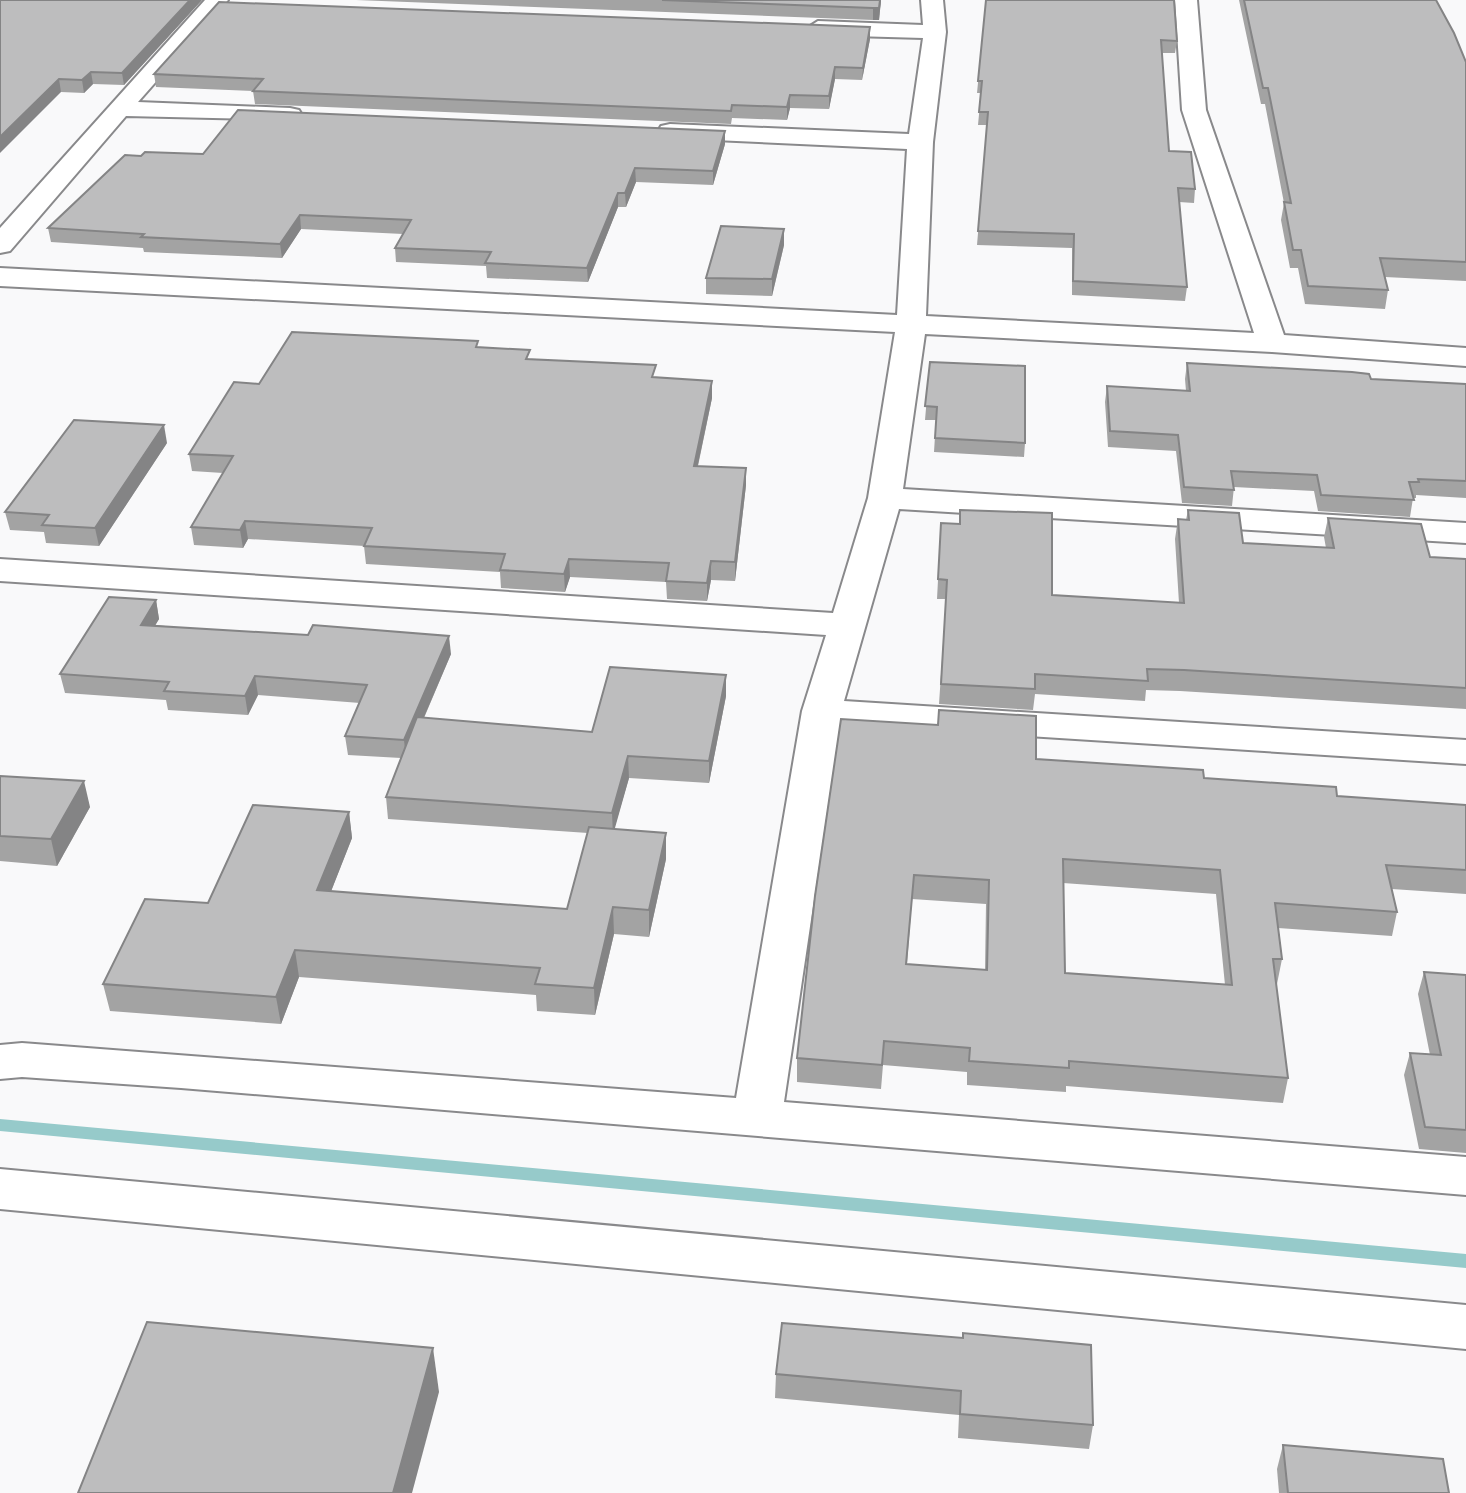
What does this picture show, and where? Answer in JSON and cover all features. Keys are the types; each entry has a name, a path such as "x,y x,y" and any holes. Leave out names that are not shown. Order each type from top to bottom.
{"street":[{"path":"1186,0 1194,110 1272,343"},
{"path":"0,245 216,2 245,5"},
{"path":"757,1116 822,711 885,498 911,325 920,142 934,16 794,27"},
{"path":"119,108 307,116"},
{"path":"653,131 920,142"},
{"path":"0,277 1272,343 1466,357"},
{"path":"885,498 1466,533"},
{"path":"0,570 849,625"},
{"path":"822,711 1466,752"},
{"path":"0,1062 22,1060 181,1071 1466,1176"},
{"path":"0,1189 1466,1327"}],"building":[{"path":"0,0 190,0 122,73 91,72 82,80 59,79 0,137"},
{"path":"662,0 880,0 879,8 873,8"},
{"path":"986,0 1174,0 1177,41 1161,40 1169,151 1191,152 1195,189 1178,188 1187,287 1073,281 1074,234 978,231 988,112 979,112 982,81 978,81"},
{"path":"1244,0 1436,0 1466,62 1466,262 1380,258 1388,290 1308,286 1301,250 1293,250 1284,202 1291,203 1268,88 1263,88"},
{"path":"219,2 870,27 863,68 835,67 829,96 790,95 787,107 732,105 731,111 253,91 263,79 154,74"},
{"path":"238,110 725,131 713,171 635,168 625,193 618,193 587,268 485,263 491,252 395,248 411,220 300,215 280,244 141,237 144,234 48,228 125,155 141,156 145,152 203,154"},
{"path":"721,226 784,229 772,279 706,278"},
{"path":"292,332 478,341 476,347 530,350 526,359 656,365 652,377 712,381 694,466 746,468 735,562 711,561 707,583 666,581 669,563 569,559 564,574 500,570 505,554 364,546 372,528 245,521 240,530 191,527 233,456 189,454 234,382 259,384"},
{"path":"930,362 1025,366 1025,443 935,438 937,407 925,406"},
{"path":"1187,363 1352,372 1369,374 1371,379 1466,384 1466,481 1418,479 1419,482 1409,482 1414,500 1321,495 1317,475 1231,471 1234,490 1184,487 1178,435 1110,431 1107,386 1190,391"},
{"path":"74,420 164,425 95,528 42,525 49,515 5,512"},
{"path":"960,510 1052,513 1052,595 1184,603 1178,519 1189,520 1188,510 1239,513 1243,543 1334,548 1328,518 1421,524 1430,557 1466,559 1466,688 1147,669 1148,681 1035,674 1035,689 941,684 947,580 938,579 941,523 960,524"},
{"path":"109,597 156,600 141,625 308,635 313,625 449,636 404,740 345,736 367,685 255,676 245,696 164,691 169,682 60,674"},
{"path":"610,667 726,675 709,761 628,756 612,813 386,797 417,717 592,732"},
{"path":"939,710 1036,716 1036,759 1203,770 1204,778 1336,787 1337,796 1466,805 1466,870 1386,865 1397,912 1275,903 1282,959 1273,959 1288,1078 1069,1061 1069,1068 969,1061 970,1048 884,1041 882,1065 797,1058 815,896 841,719 938,725","holes":["1063,859 1220,870 1232,985 1065,973","914,875 989,880 987,970 906,964"]},
{"path":"0,776 84,781 51,839 0,836"},
{"path":"253,805 349,812 317,890 567,909 589,827 666,833 649,910 613,907 594,988 535,984 540,968 295,950 276,997 103,984 145,899 208,903"},
{"path":"1424,972 1466,975 1466,1130 1425,1127 1410,1053 1441,1055"},
{"path":"147,1322 433,1348 393,1493 78,1493"},
{"path":"782,1323 963,1338 963,1333 1091,1345 1093,1425 960,1414 961,1391 776,1374"},
{"path":"1283,1445 1443,1459 1449,1493 1288,1493"}],"waterway":[{"path":"0,1125 1466,1261"}]}
